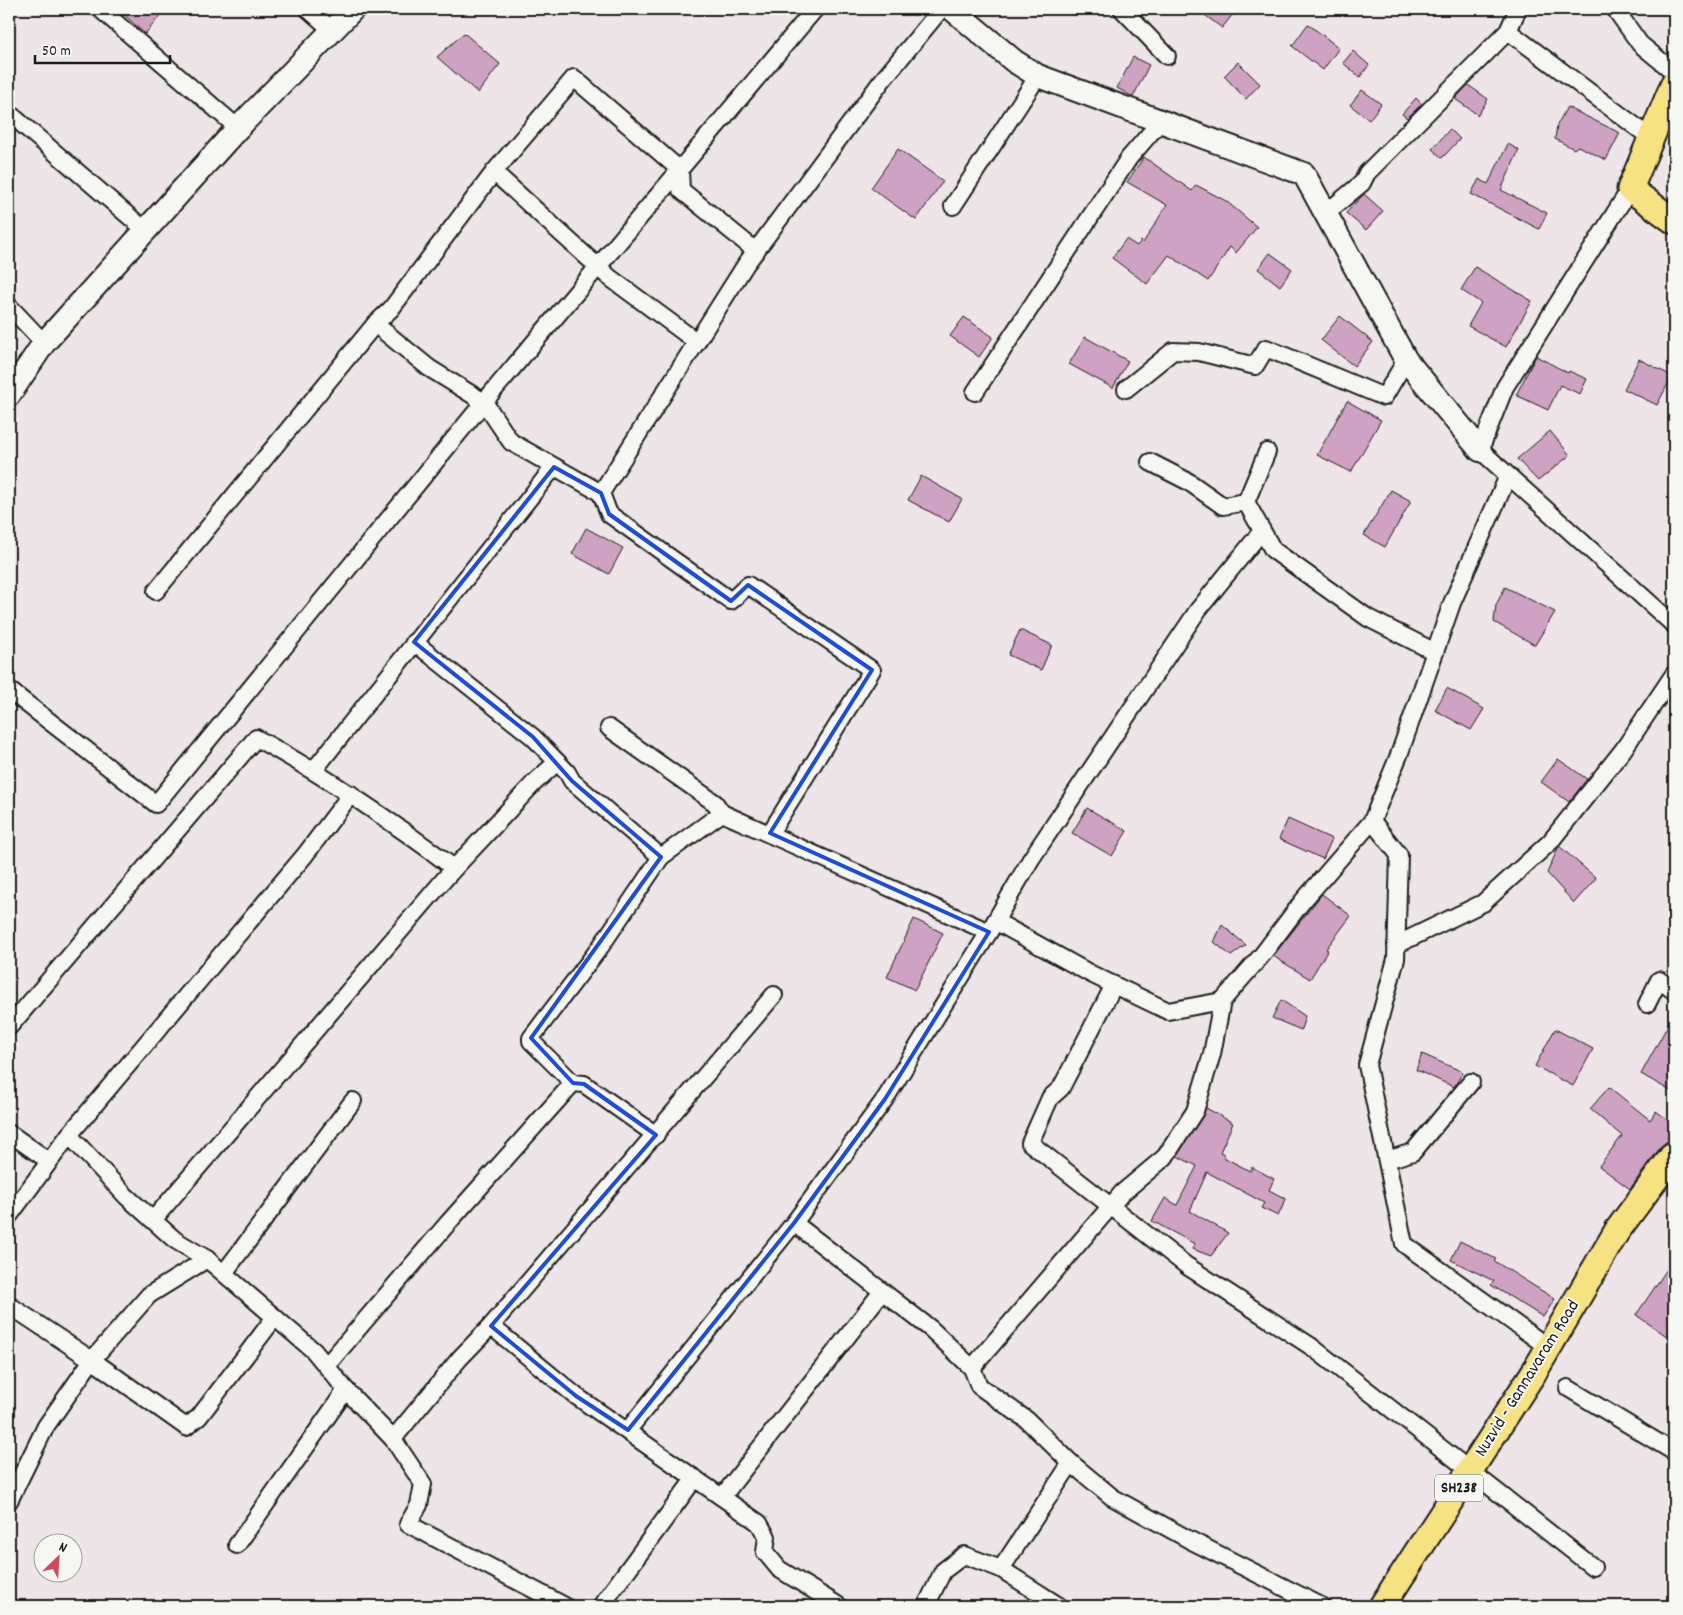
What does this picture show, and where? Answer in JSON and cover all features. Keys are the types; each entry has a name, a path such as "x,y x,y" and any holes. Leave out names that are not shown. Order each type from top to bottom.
{"main road":[{"path":"1674,82 1630,189 1674,221"},
{"name":"Nuzvid - Gannavaram Road","path":"1382,1606 1549,1348 1618,1231 1674,1154"}],"street":[{"path":"100,9 238,128"},
{"path":"308,9 332,30"},
{"path":"9,395 44,343 238,128 352,9"},
{"path":"9,690 156,804 484,402 815,9"},
{"path":"601,492 756,251 881,82 941,9"},
{"path":"952,9 1014,62 1038,76 1304,174 1406,360 1480,450 1674,625"},
{"path":"1122,9 1166,56"},
{"path":"1326,214 1362,183 1367,173 1508,31 1518,9"},
{"path":"1615,9 1640,44 1674,72"},
{"path":"1508,31 1651,138"},
{"path":"953,206 1038,76"},
{"path":"156,590 375,324 391,309 494,172 574,78 680,170 681,190 756,251"},
{"path":"9,113 145,230"},
{"path":"975,392 1129,158 1160,122"},
{"path":"494,172 597,267 689,338 697,342"},
{"path":"1480,450 1505,387 1630,189"},
{"path":"9,306 44,343"},
{"path":"375,324 429,368 484,402 510,442 601,492 609,514 731,601 748,585 872,670 770,833"},
{"path":"1126,389 1173,351 1199,352 1255,366 1266,348 1384,398 1406,360"},
{"path":"1267,452 1246,502 1261,532 1273,550 1368,618 1435,652"},
{"path":"1150,462 1189,482 1223,506 1246,502"},
{"path":"314,770 554,467"},
{"path":"972,1368 1122,1193 1166,1157 1195,1111 1212,1054 1222,1001 1262,955 1302,902 1372,821 1399,755 1452,603 1508,476"},
{"path":"628,1430 794,1222 885,1099 992,927 1031,859 1198,610 1261,532"},
{"path":"414,642 533,737 558,762 572,781 661,857"},
{"path":"1396,945 1483,903 1550,842 1623,750 1674,674"},
{"path":"609,728 715,803 722,813 992,927 1168,1011 1222,1001"},
{"path":"9,1027 256,738 314,770 351,794 454,868 153,1220"},
{"path":"422,904 487,832 558,762"},
{"path":"9,1216 69,1135 305,856 351,794"},
{"path":"656,1135 584,1084 573,1083 531,1041 531,1038 601,946 661,857 722,813"},
{"path":"1372,821 1399,855 1396,958 1367,1065 1404,1244 1549,1348"},
{"path":"1647,1004 1659,980 1674,991"},
{"path":"1114,985 1061,1088 1050,1098 1030,1143 1187,1266 1312,1347 1593,1567"},
{"path":"393,1439 460,1358 491,1326 774,995"},
{"path":"1387,1160 1413,1152 1471,1082"},
{"path":"327,1365 448,1224 573,1083"},
{"path":"224,1273 353,1101"},
{"path":"9,1132 49,1161"},
{"path":"69,1135 126,1196 175,1240 207,1259 275,1317 327,1365 346,1390 393,1439 423,1484 419,1505 408,1524 565,1606"},
{"path":"794,1222 881,1293 931,1329 972,1368 979,1386 1027,1420 1070,1463 1112,1497 1188,1540 1321,1606"},
{"path":"9,1501 46,1426 92,1360 149,1295 207,1259"},
{"path":"722,1497 881,1293"},
{"path":"9,1306 92,1360 186,1427 199,1417 275,1317"},
{"path":"491,1326 576,1396 628,1430 759,1523 767,1537 765,1552 779,1569 839,1606"},
{"path":"1568,1388 1674,1452"},
{"path":"237,1545 346,1390"},
{"path":"1001,1569 1070,1463"},
{"path":"601,1606 696,1478"},
{"path":"926,1606 943,1571 964,1555 1001,1569 1059,1606"}],"highlighted area":[{"path":"554,467 601,493 609,514 731,601 748,585 872,670 770,833 989,932 885,1099 794,1223 628,1430 576,1396 491,1326 656,1135 584,1084 573,1083 531,1038 661,857 572,781 533,737 414,642"}],"building":[{"path":"118,9 166,9 145,34"},
{"path":"1197,9 1237,9 1222,28"},
{"path":"1308,24 1339,48 1323,70 1292,46"},
{"path":"464,33 500,64 478,93 437,57"},
{"path":"1353,51 1369,65 1360,77 1343,63"},
{"path":"1133,57 1149,65 1133,97 1117,88"},
{"path":"1238,62 1260,84 1246,99 1224,76"},
{"path":"1468,85 1488,99 1478,115 1455,99"},
{"path":"1362,90 1381,104 1369,120 1350,105"},
{"path":"1416,98 1422,104 1407,118 1402,114"},
{"path":"1567,107 1620,133 1606,160 1578,146 1574,149 1555,139 1557,125"},
{"path":"1450,129 1460,139 1442,158 1432,149"},
{"path":"1508,144 1519,150 1501,190 1547,213 1539,229 1471,194 1479,179 1488,184"},
{"path":"898,149 943,181 916,220 871,188"},
{"path":"1144,157 1192,191 1196,185 1226,201 1257,227 1236,253 1230,247 1208,281 1169,255 1147,284 1112,258 1126,239 1137,246 1141,241 1143,243 1167,205 1127,182"},
{"path":"1364,194 1383,211 1366,230 1346,213"},
{"path":"1270,253 1292,269 1280,286 1258,269"},
{"path":"1475,267 1532,301 1506,347 1468,326 1481,303 1461,290"},
{"path":"1340,316 1373,342 1354,366 1321,340"},
{"path":"964,317 993,337 979,357 950,336"},
{"path":"1085,337 1128,361 1113,388 1069,364"},
{"path":"1536,356 1568,373 1569,371 1587,379 1580,394 1560,385 1548,410 1516,395"},
{"path":"1639,359 1672,376 1657,405 1624,389"},
{"path":"1347,401 1381,420 1351,472 1317,455"},
{"path":"1550,431 1570,455 1538,481 1517,459"},
{"path":"921,476 962,499 949,522 908,500"},
{"path":"1391,490 1411,501 1385,547 1364,535"},
{"path":"586,528 623,548 609,574 572,554"},
{"path":"1505,587 1555,612 1535,645 1494,622 1496,605"},
{"path":"1020,630 1052,645 1041,670 1008,655"},
{"path":"1447,688 1484,709 1471,730 1435,710"},
{"path":"1558,759 1587,779 1569,802 1541,782"},
{"path":"1087,808 1127,831 1112,856 1072,833"},
{"path":"1288,819 1332,839 1323,859 1279,839"},
{"path":"1559,846 1596,878 1574,903 1547,873"},
{"path":"1322,894 1351,916 1326,949 1328,950 1310,979 1273,956"},
{"path":"914,919 943,933 915,990 887,977"},
{"path":"1222,925 1246,945 1231,956 1214,942"},
{"path":"1281,1000 1305,1016 1301,1030 1272,1018"},
{"path":"1674,1014 1674,1093 1641,1074"},
{"path":"1555,1029 1593,1049 1573,1086 1535,1066"},
{"path":"1422,1054 1463,1072 1454,1087 1416,1070"},
{"path":"1609,1087 1650,1120 1656,1111 1674,1124 1674,1137 1662,1145 1630,1189 1599,1166 1622,1136 1590,1109"},
{"path":"1206,1108 1233,1123 1220,1152 1224,1154 1223,1157 1250,1171 1252,1167 1274,1179 1269,1190 1286,1199 1278,1216 1261,1208 1264,1203 1207,1172 1190,1211 1228,1233 1211,1256 1192,1249 1195,1244 1152,1221 1165,1198 1177,1205 1197,1166 1177,1156"},
{"path":"1460,1241 1496,1259 1494,1261 1555,1299 1543,1317 1491,1285 1494,1281 1451,1260"},
{"path":"1674,1259 1674,1341 1636,1315"}]}
